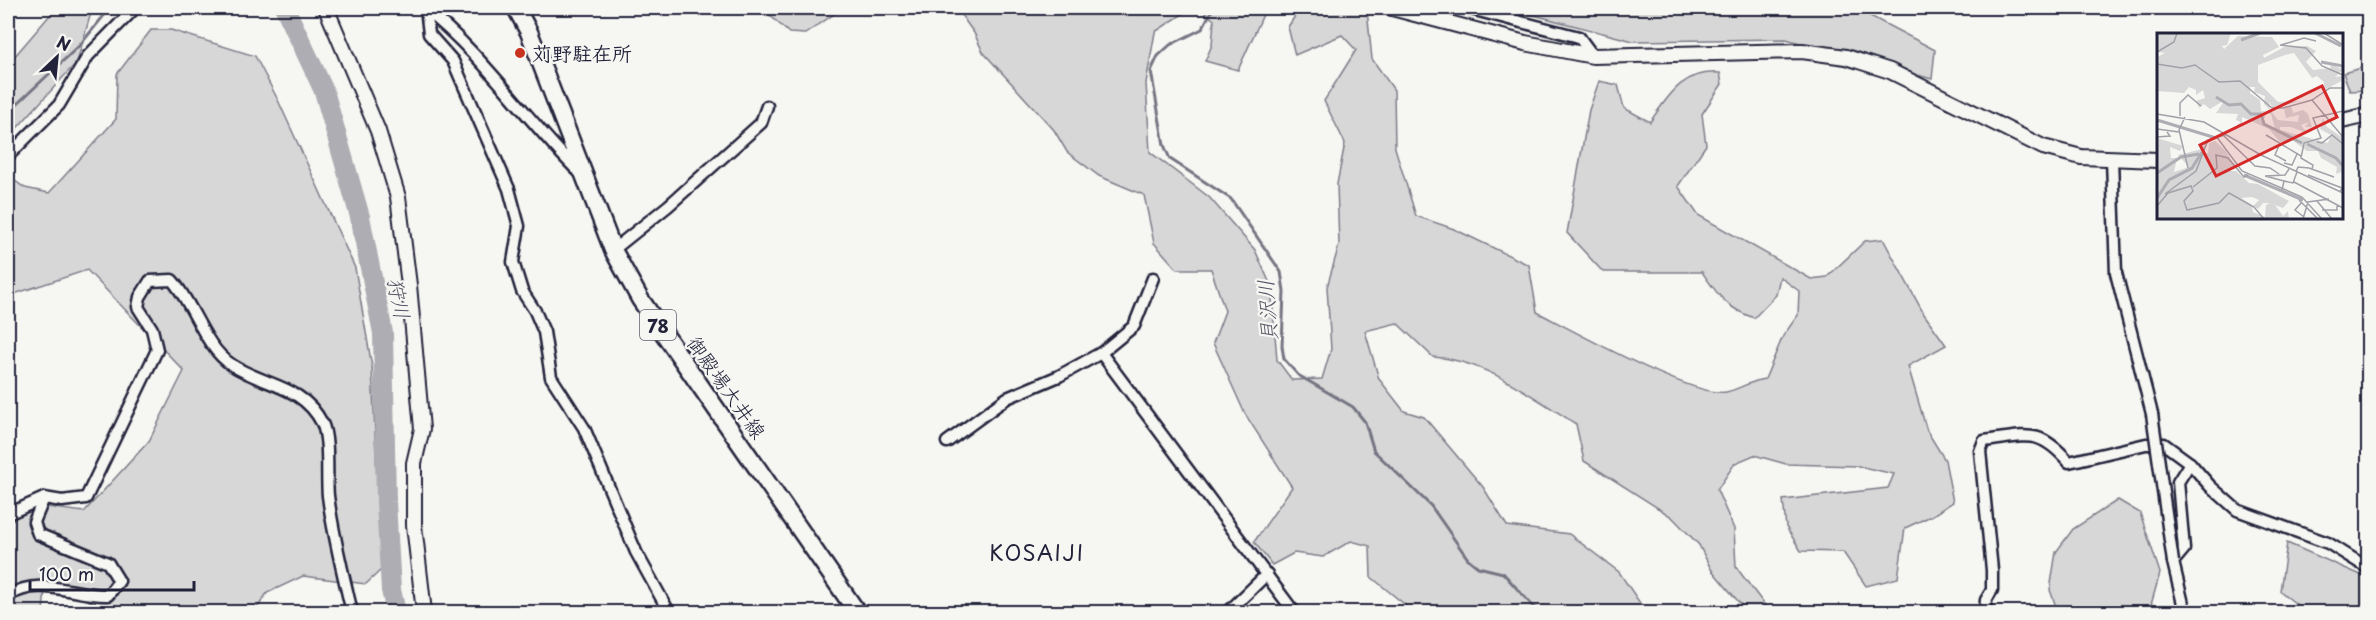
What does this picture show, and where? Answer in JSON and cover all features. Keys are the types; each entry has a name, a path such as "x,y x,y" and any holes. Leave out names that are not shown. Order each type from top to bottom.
{"main road":[{"name":"御殿場大井線","path":"516,8 529,32 613,250 640,299 857,612"}],"street":[{"path":"8,156 59,105 88,56 135,8"},
{"path":"326,8 378,131 398,197 409,285 422,429 414,463 414,525 424,612"},
{"path":"425,8 489,70 548,142 584,177"},
{"path":"425,8 429,34 453,61 509,189 519,226 513,262 522,291 535,311 544,332 551,377 584,428 636,552 669,612"},
{"path":"1392,8 1525,43 1593,56 1802,51 1846,57 1890,71 2043,147 2081,157 2157,160"},
{"path":"1467,8 1579,37 1593,56"},
{"path":"613,250 668,206 761,123 767,106"},
{"path":"2343,121 2368,115"},
{"path":"2112,159 2116,273 2152,414 2173,562 2185,612"},
{"path":"946,442 1007,398 1059,376 1101,353 1134,326 1152,278"},
{"path":"8,514 44,498 62,501 86,498 157,350 152,329 138,307 140,297 150,281 172,280 188,298 206,336 219,355 233,366 291,390 312,407 323,426 328,495 341,569 352,612"},
{"path":"1101,353 1294,612"},
{"path":"1985,612 1986,600 1992,590 1992,570 1980,451 1984,441 2027,435 2052,442 2069,462 2146,444 2164,444 2190,463 2210,486 2237,510 2328,543 2368,568"},
{"path":"2173,562 2184,549 2178,482 2190,463"},
{"path":"8,596 22,588 41,585 93,595 108,595 119,581 108,563 38,534 34,522 44,498"},
{"path":"1228,612 1267,574"}],"shaded area":[{"path":"56,8 96,8 90,16 77,62 8,138 8,64"},
{"path":"762,8 843,8 805,34 789,33"},
{"path":"956,8 1192,8 1155,32 1146,83 1150,152 1209,197 1255,250 1271,286 1277,360 1292,380 1322,379 1331,349 1327,287 1339,245 1337,184 1345,143 1324,101 1356,50 1342,35 1295,55 1288,27 1300,8 1363,8 1367,10 1372,59 1394,90 1395,148 1416,216 1454,229 1529,265 1537,312 1661,374 1688,385 1710,391 1726,392 1765,379 1783,336 1798,315 1799,291 1780,277 1776,295 1754,318 1729,305 1702,272 1603,272 1567,233 1589,110 1599,81 1618,85 1624,108 1650,122 1678,86 1696,76 1720,73 1722,84 1702,114 1706,145 1678,186 1698,215 1811,279 1827,277 1865,241 1883,239 1924,314 1946,345 1908,366 1927,431 1945,460 1953,502 1933,515 1905,528 1898,578 1866,586 1843,552 1801,551 1786,527 1783,500 1888,488 1894,474 1858,466 1786,464 1754,455 1735,463 1717,490 1734,529 1736,567 1770,612 1747,612 1711,569 1699,545 1672,517 1584,461 1576,424 1490,372 1452,360 1433,357 1397,323 1365,331 1379,379 1404,411 1424,417 1483,487 1507,526 1569,534 1619,572 1646,612 1414,612 1371,577 1370,546 1351,541 1323,557 1294,553 1272,565 1254,542 1292,487 1245,414 1213,343 1225,311 1211,269 1177,269 1154,243 1144,195 1099,176 1067,152 1054,130 983,52 974,33"},
{"path":"1199,8 1266,8 1238,70 1205,61 1212,45 1214,20"},
{"path":"1507,8 1855,8 1935,50 1932,79 1786,39 1633,41"},
{"path":"151,30 171,30 255,56 277,98 355,268 372,367 381,570 366,584 303,576 267,593 258,607 241,612 109,612 46,577 43,612 8,612 8,502 84,512 149,441 184,371 87,270 8,296 8,176 25,188 49,193 116,119 117,74"},
{"path":"2368,66 2368,90 2350,91 2343,73"},
{"path":"2118,500 2140,513 2160,573 2149,612 2058,612 2050,590 2056,552 2073,529"},
{"path":"2287,543 2368,578 2368,612 2306,612 2280,591"}],"waterway":[{"path":"8,110 80,45 110,8"},
{"name":"狩川","path":"285,8 324,91 360,217 383,333 386,502 391,590 396,612"},
{"name":"貝沢川","path":"1213,8 1202,29 1170,45 1158,56 1151,71 1164,145 1170,159 1231,199 1281,272 1284,291 1282,346 1284,359 1298,375 1353,407 1365,422 1374,451 1431,506 1468,559 1478,567 1503,573 1538,612"}],"place":[{"name":"苅野駐在所","path":"520,53"}],"district":[{"name":"KOSAIJI","path":"1037,552"}]}
